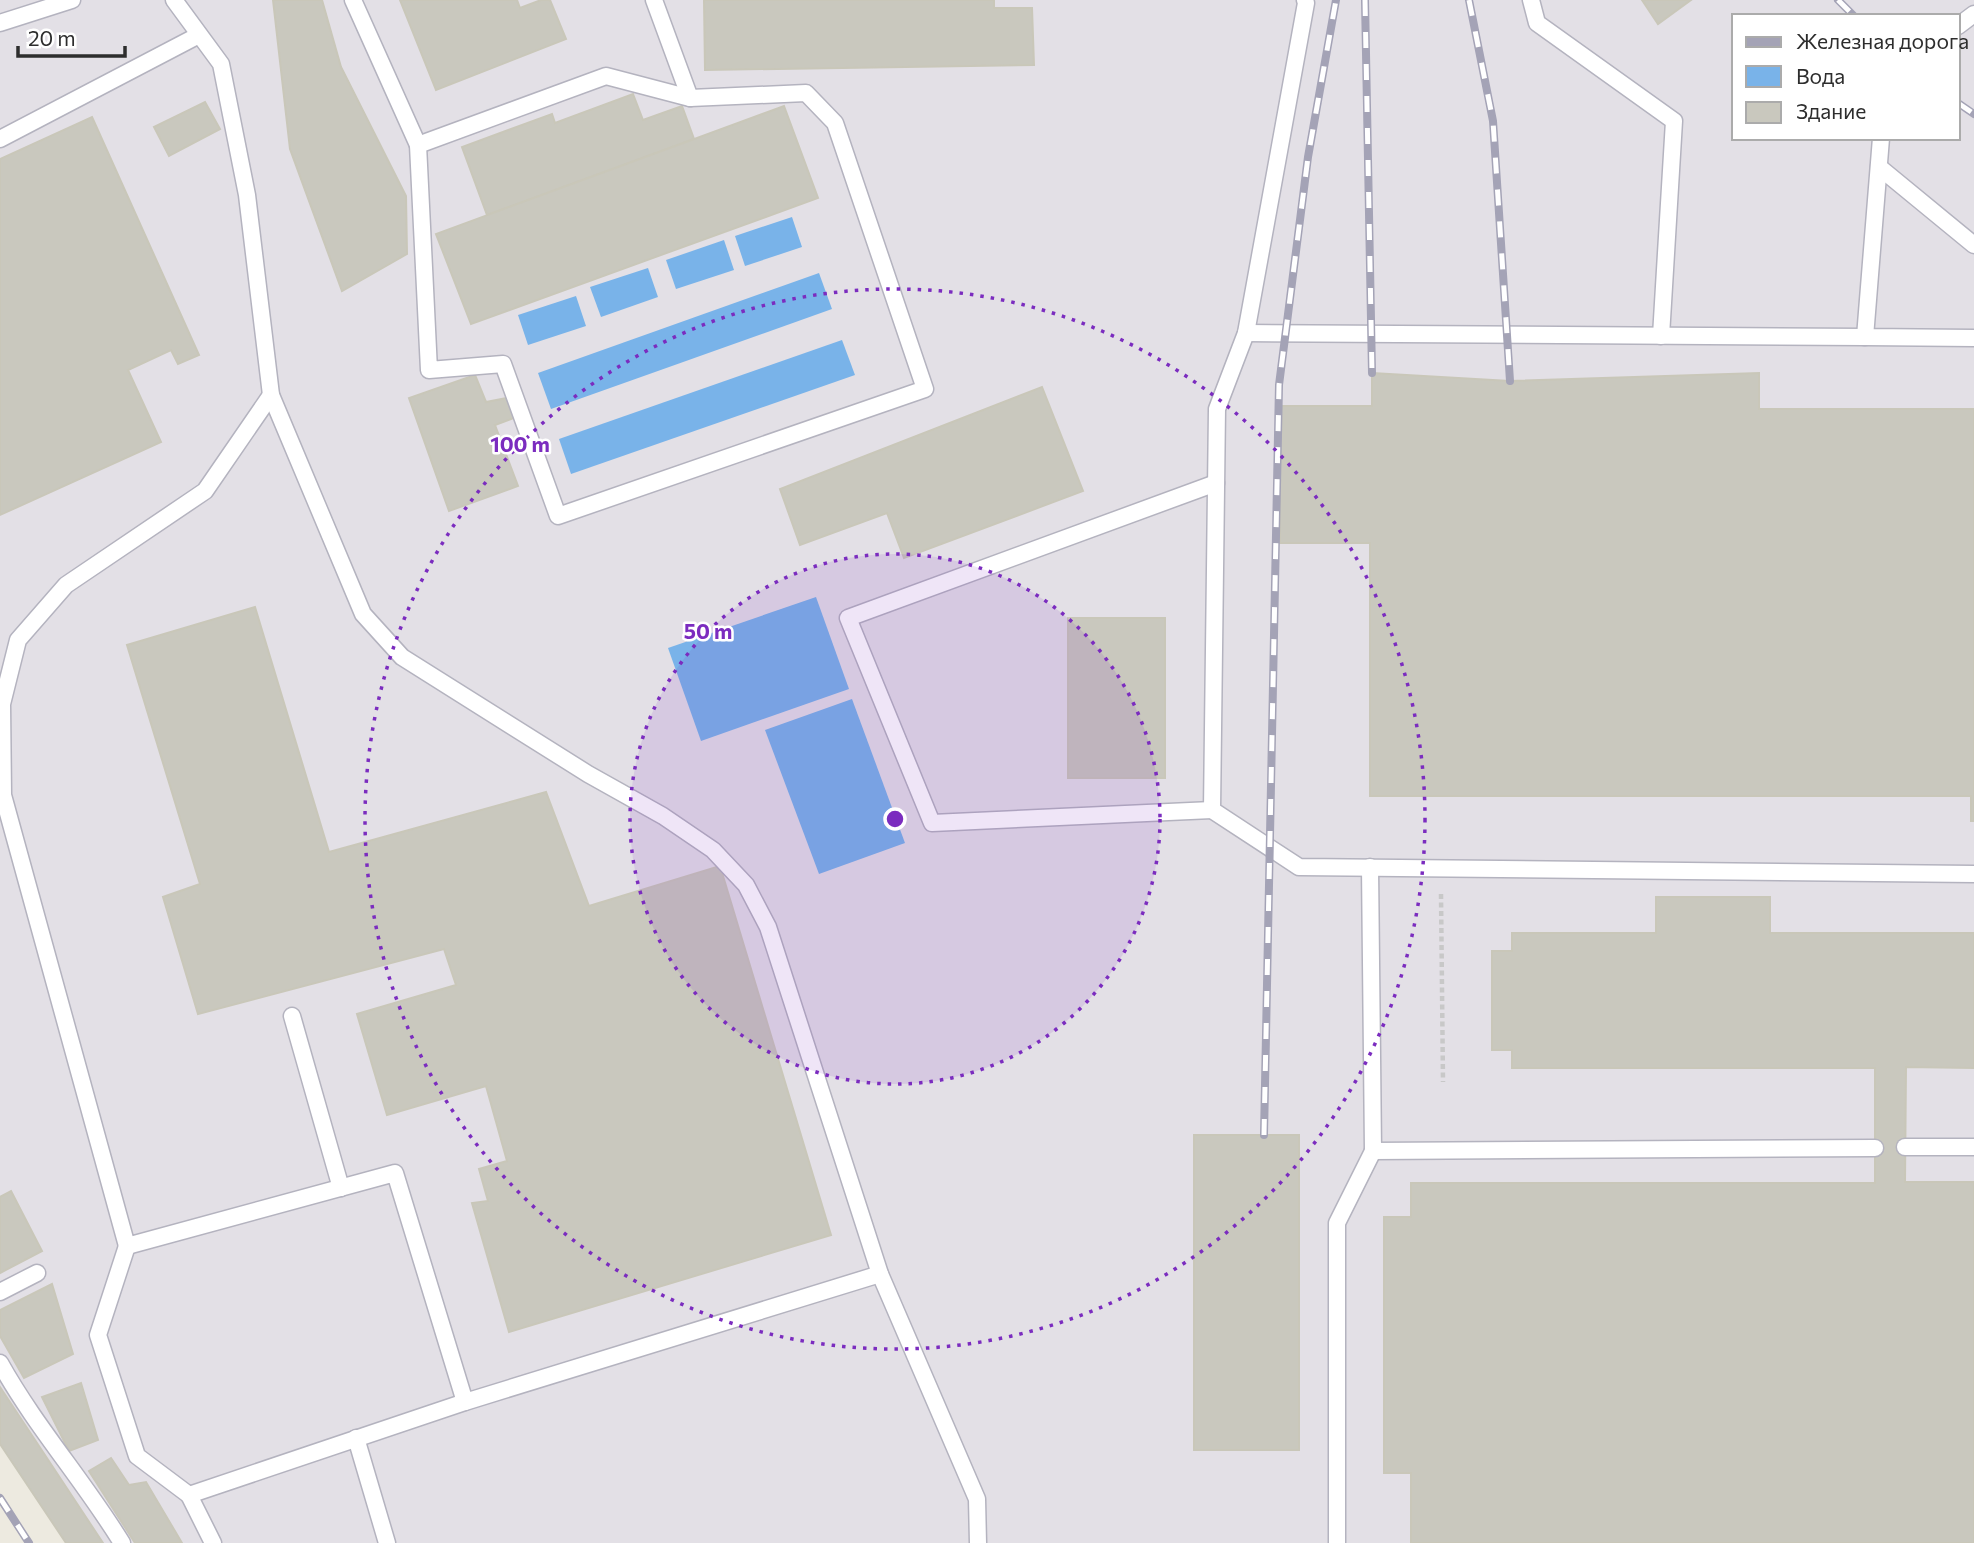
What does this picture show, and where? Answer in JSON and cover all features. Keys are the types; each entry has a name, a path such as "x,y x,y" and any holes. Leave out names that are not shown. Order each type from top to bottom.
{"lane":[{"path":"0,23 72,0"},
{"path":"174,0 221,64 247,195 271,395 363,614 402,657 588,774 663,816 713,850 746,885 768,927 880,1274 977,1499 978,1543"},
{"path":"353,0 418,145 429,370 503,364 558,516 925,389 835,123 806,93 690,98 606,76 418,145"},
{"path":"654,0 690,98"},
{"path":"1212,810 1217,410 1246,333 1305,0"},
{"path":"1531,0 1536,23 1674,121 1661,336"},
{"path":"0,138 199,35"},
{"path":"1865,337 1881,140"},
{"path":"1879,167 1974,244"},
{"path":"1246,333 1974,338"},
{"path":"213,1543 189,1495 137,1456 98,1335 127,1246 3,795 2,705 18,640 66,585 205,491 271,395"},
{"path":"1216,483 848,618 932,822 1212,810 1299,867 1974,874"},
{"path":"1337,1543 1337,1223 1373,1151 1370,867"},
{"path":"292,1016 341,1188"},
{"path":"1905,1147 1974,1147"},
{"path":"1373,1151 1875,1148"},
{"path":"127,1246 396,1173 464,1402"},
{"path":"0,1292 37,1273"},
{"path":"189,1495 464,1402 880,1274"},
{"path":"0,1363 16,1391 122,1543"},
{"path":"356,1438 387,1543"}],"path":[{"path":"1441,890 1443,1082"}],"shaded area":[{"path":"0,0 1974,0 1974,1543 66,1543 0,1444"}],"water":[{"path":"792,217 802,247 745,266 735,236"},
{"path":"724,240 734,270 676,289 666,260"},
{"path":"648,268 658,297 601,317 590,287"},
{"path":"819,273 832,309 551,409 538,373"},
{"path":"576,296 586,326 528,345 518,315"},
{"path":"842,340 855,375 571,474 559,439"},
{"path":"816,597 849,689 701,741 668,648"},
{"path":"852,699 905,843 819,874 765,730"}],"building":[{"path":"273,0 322,0 341,67 406,196 407,254 342,291 290,149"},
{"path":"400,0 517,0 520,8 541,0 550,0 566,39 436,90"},
{"path":"704,0 994,0 994,8 1032,8 1034,65 705,70"},
{"path":"1642,0 1691,0 1658,24"},
{"path":"633,94 643,120 682,106 694,139 487,215 462,147 552,114 555,123"},
{"path":"205,102 220,129 169,156 154,127"},
{"path":"784,106 818,198 471,324 436,234"},
{"path":"92,117 199,355 178,364 171,350 128,370 161,442 0,515 0,159"},
{"path":"1372,373 1510,381 1759,373 1759,409 1974,409 1974,821 1971,821 1971,796 1370,796 1370,543 1280,543 1280,406 1372,406"},
{"path":"475,375 486,402 507,398 514,418 495,425 518,486 449,511 409,398"},
{"path":"1042,387 1083,491 904,558 887,513 800,545 780,489"},
{"path":"255,607 329,852 546,792 589,906 720,866 831,1235 509,1332 472,1203 488,1201 479,1169 507,1161 486,1086 387,1115 357,1014 456,985 444,949 198,1014 163,897 200,884 127,645"},
{"path":"1068,618 1165,618 1165,778 1068,778"},
{"path":"1656,897 1770,897 1770,933 1974,933 1974,1068 1906,1067 1905,1182 1974,1182 1974,1543 1411,1543 1411,1473 1384,1473 1384,1217 1411,1217 1411,1183 1875,1183 1875,1068 1512,1068 1512,1050 1492,1050 1492,951 1512,951 1512,933 1656,933"},
{"path":"1194,1135 1299,1135 1299,1450 1194,1450"},
{"path":"11,1191 42,1251 0,1273 0,1197"},
{"path":"52,1284 73,1354 24,1378 0,1336 0,1310"},
{"path":"81,1383 98,1440 69,1451 42,1397"},
{"path":"0,1387 103,1543 66,1543 0,1444"},
{"path":"111,1458 129,1485 146,1482 182,1543 135,1543 89,1471"}],"railway":[{"path":"1264,1135 1279,385 1308,157 1336,0"},
{"path":"1365,0 1372,373"},
{"path":"1469,0 1493,121 1510,381"},
{"path":"1838,0 1852,14"},
{"path":"1960,104 1974,114"},
{"path":"0,1498 29,1543"}]}
